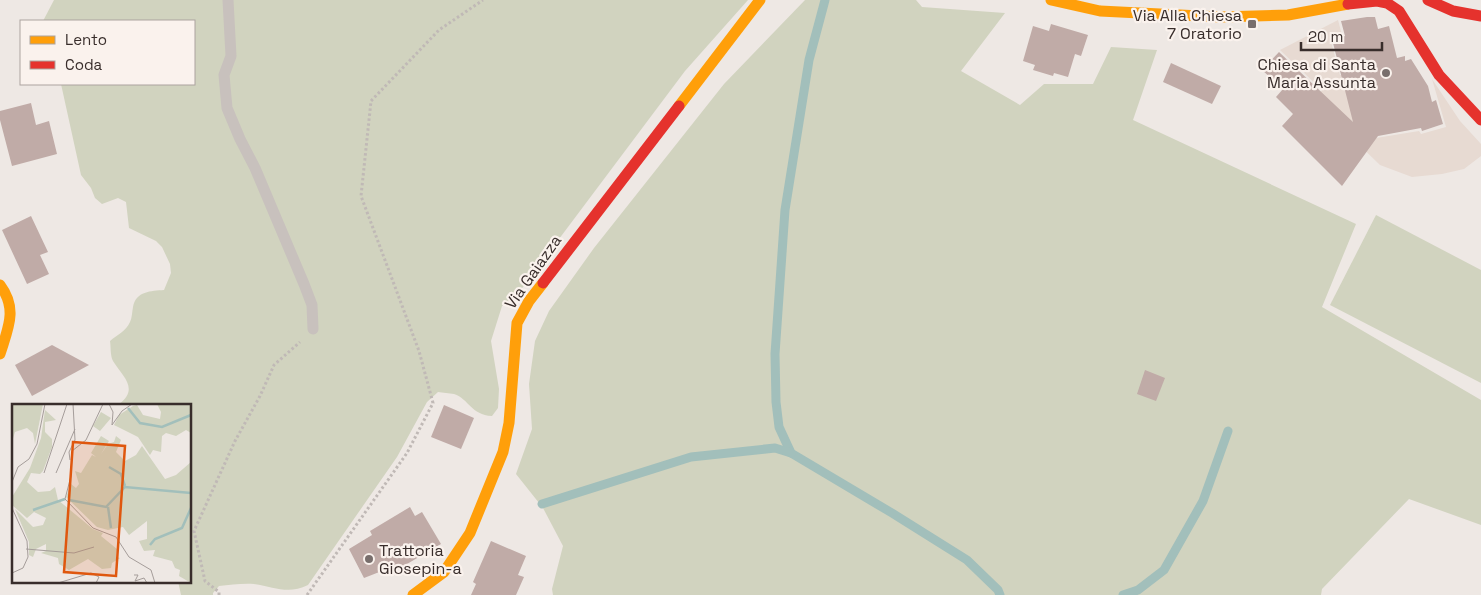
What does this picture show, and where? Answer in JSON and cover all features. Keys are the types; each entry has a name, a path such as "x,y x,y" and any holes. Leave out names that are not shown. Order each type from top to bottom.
{"main road":[{"name":"Via Gaiazza","path":"413,595 444,572 470,533 503,452 509,422 516,323 528,301 760,0"},
{"path":"1051,0 1100,11 1220,17 1288,15 1366,1 1382,2 1393,6 1399,11 1439,75 1481,120"},
{"path":"1428,0 1460,14 1481,16"},
{"path":"0,285 9,298 10,310 8,326 0,354"}],"lane":[{"path":"228,0 231,56 224,75 227,108 255,168 304,284 312,305 313,329"}],"path":[{"path":"307,595 407,453 433,403 419,351 361,196 371,101 438,30 483,0"},
{"path":"219,595 219,592 204,581 194,531 235,441 274,366 313,329"}],"green space":[{"path":"54,0 748,0 685,71 517,295 502,306 491,341 499,389 498,408 492,416 479,413 459,396 438,392 427,402 397,457 308,585 288,590 254,584 237,584 219,586 213,595 181,595 178,582 191,582 191,404 119,404 125,399 129,388 128,383 113,361 111,354 110,341 128,325 137,298 145,293 164,290 171,273 170,264 162,247 156,241 129,228 126,202 118,198 102,204 95,198 91,188 81,175 61,85 195,85 195,20 44,20"},
{"path":"805,0 916,0 922,7 1005,13 961,71 1020,105 1044,84 1093,84 1111,47 1157,50 1133,120 1356,224 1322,307 1481,400 1481,525 1409,499 1322,589 1321,595 553,595 552,589 563,546 543,508 516,474 532,429 529,384 535,341 549,311 594,248 724,84"},
{"path":"1376,215 1481,270 1481,383 1330,305"}],"shaded area":[{"path":"1338,20 1342,35 1330,38 1340,75 1346,74 1376,138 1419,131 1421,134 1446,127 1432,79 1460,121 1481,144 1481,156 1464,169 1442,174 1412,177 1380,165 1314,101 1322,90 1280,50"}],"building":[{"path":"1375,17 1378,29 1389,26 1397,58 1405,56 1405,61 1411,59 1428,86 1432,102 1436,100 1443,124 1422,131 1421,128 1378,136 1342,186 1282,126 1293,114 1276,97 1283,89 1262,70 1279,52 1353,122 1332,39 1345,36 1341,21"},
{"path":"1051,24 1088,35 1081,56 1075,54 1068,77 1054,73 1053,76 1033,70 1035,65 1023,61 1033,26 1049,31"},
{"path":"1171,63 1221,86 1212,104 1163,82"},
{"path":"31,103 36,125 49,121 57,154 12,166 0,120 0,111"},
{"path":"31,216 48,252 40,255 49,274 27,284 2,230"},
{"path":"52,345 89,365 32,396 15,365"},
{"path":"1145,370 1165,378 1156,401 1137,394"},
{"path":"444,405 474,418 461,449 431,437"},
{"path":"410,507 415,516 422,512 441,544 390,574 387,569 364,578 349,549 372,535 370,531"},
{"path":"491,541 526,556 518,575 524,577 516,595 471,595 476,584 473,582"}],"waterway":[{"path":"825,0 809,60 785,210 775,354 776,402 779,427 791,453 967,560 998,590 1000,595"},
{"path":"1123,595 1138,590 1164,570 1203,501 1228,431"},
{"path":"542,504 691,457 775,448 791,453"}],"traffic: slow":[{"path":"679,106 760,0"},
{"path":"1051,0 1100,11 1220,17 1288,15 1348,4"},
{"path":"413,595 444,572 470,533 503,452 509,423 517,323 529,301 543,283"},
{"path":"0,285 9,302 10,311 10,319 0,354"}],"traffic: jam":[{"path":"1428,0 1453,11 1481,16"},
{"path":"1348,4 1377,1 1387,3 1399,11 1439,75 1481,120"},
{"path":"543,283 679,106"}],"place":[{"name":"Via Alla Chiesa 7 Oratorio","path":"1252,24"},
{"name":"Chiesa di Santa Maria Assunta","path":"1386,73"},
{"name":"Trattoria Giosepin-a","path":"369,559"}]}
